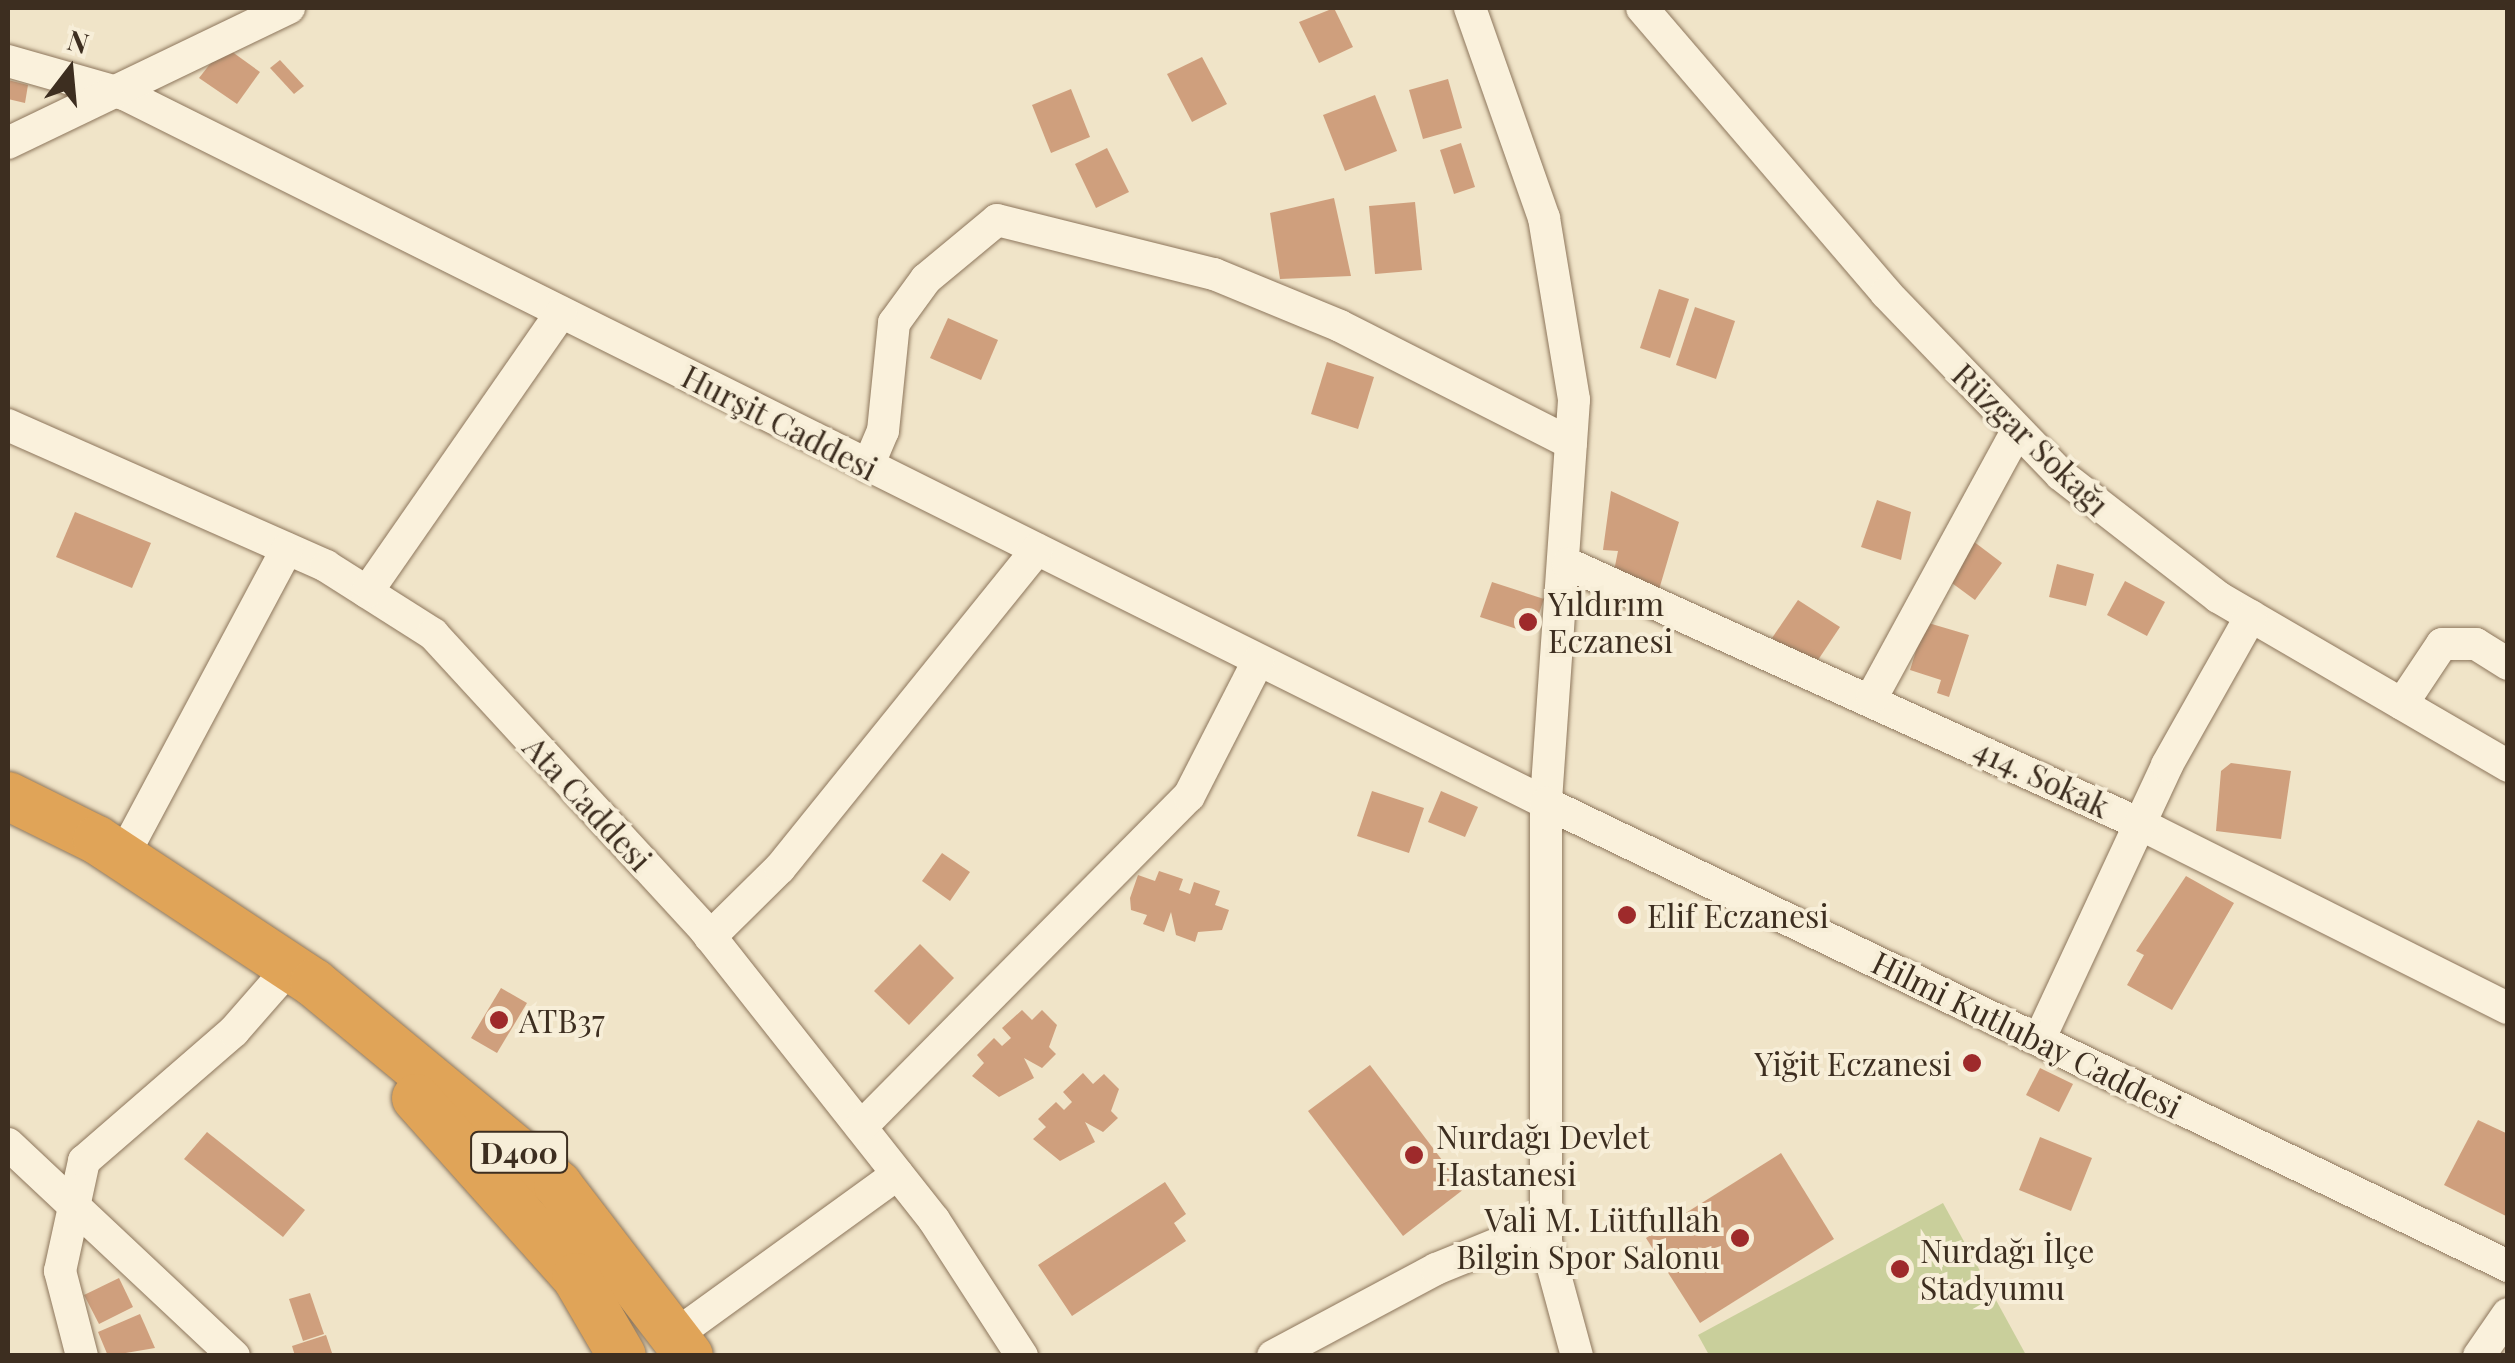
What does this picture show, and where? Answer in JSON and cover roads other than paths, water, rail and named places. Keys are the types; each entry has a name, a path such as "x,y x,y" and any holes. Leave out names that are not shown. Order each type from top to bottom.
{"highway":[{"name":"D400","path":"8,796 123,856 302,975 558,1185 681,1346"},
{"name":"D400","path":"302,975 576,1277 622,1356"}],"street":[{"path":"8,143 124,94 288,8"},
{"path":"1470,8 1544,218 1574,400 1568,564 1546,803 1546,1224 1577,1356"},
{"name":"Rüzgar Sokağı","path":"1642,8 2016,433 2131,534 2250,616 2508,766"},
{"name":"Hurşit Caddesi","path":"8,61 124,94 1546,803"},
{"path":"868,466 883,432 894,322 926,279 997,220 1214,274 1340,326 1571,443"},
{"path":"367,592 561,313"},
{"name":"Ata Caddesi","path":"8,425 287,549 367,592 433,634 710,937 898,1174 1022,1356"},
{"path":"1872,697 2016,433"},
{"path":"123,856 287,549"},
{"path":"710,937 780,868 1037,550"},
{"name":"414. Sokak","path":"1568,564 1872,697 2140,824 2508,1008"},
{"path":"2039,1040 2140,824 2250,616"},
{"path":"2402,704 2442,644 2476,644 2508,664"},
{"path":"861,1128 1189,796 1258,661"},
{"name":"Hilmi Kutlubay Caddesi","path":"1546,803 2508,1266"},
{"path":"82,1356 60,1271 79,1202 84,1161 302,975"},
{"path":"8,1144 79,1202 234,1356"},
{"path":"681,1346 898,1174"},
{"path":"1274,1356 1436,1268 1546,1224"},
{"path":"2479,1356 2508,1314"}],"place":[{"name":"Yıldırım Eczanesi","path":"1528,622"},
{"name":"Elif Eczanesi","path":"1627,915"},
{"name":"ATB37","path":"499,1020"},
{"name":"Yiğit Eczanesi","path":"1972,1063"},
{"name":"Nurdağı Devlet Hastanesi","path":"1414,1155"},
{"name":"Vali M. Lütfullah Bilgin Spor Salonu","path":"1740,1238"},
{"name":"Nurdağı İlçe Stadyumu","path":"1900,1269"}]}
